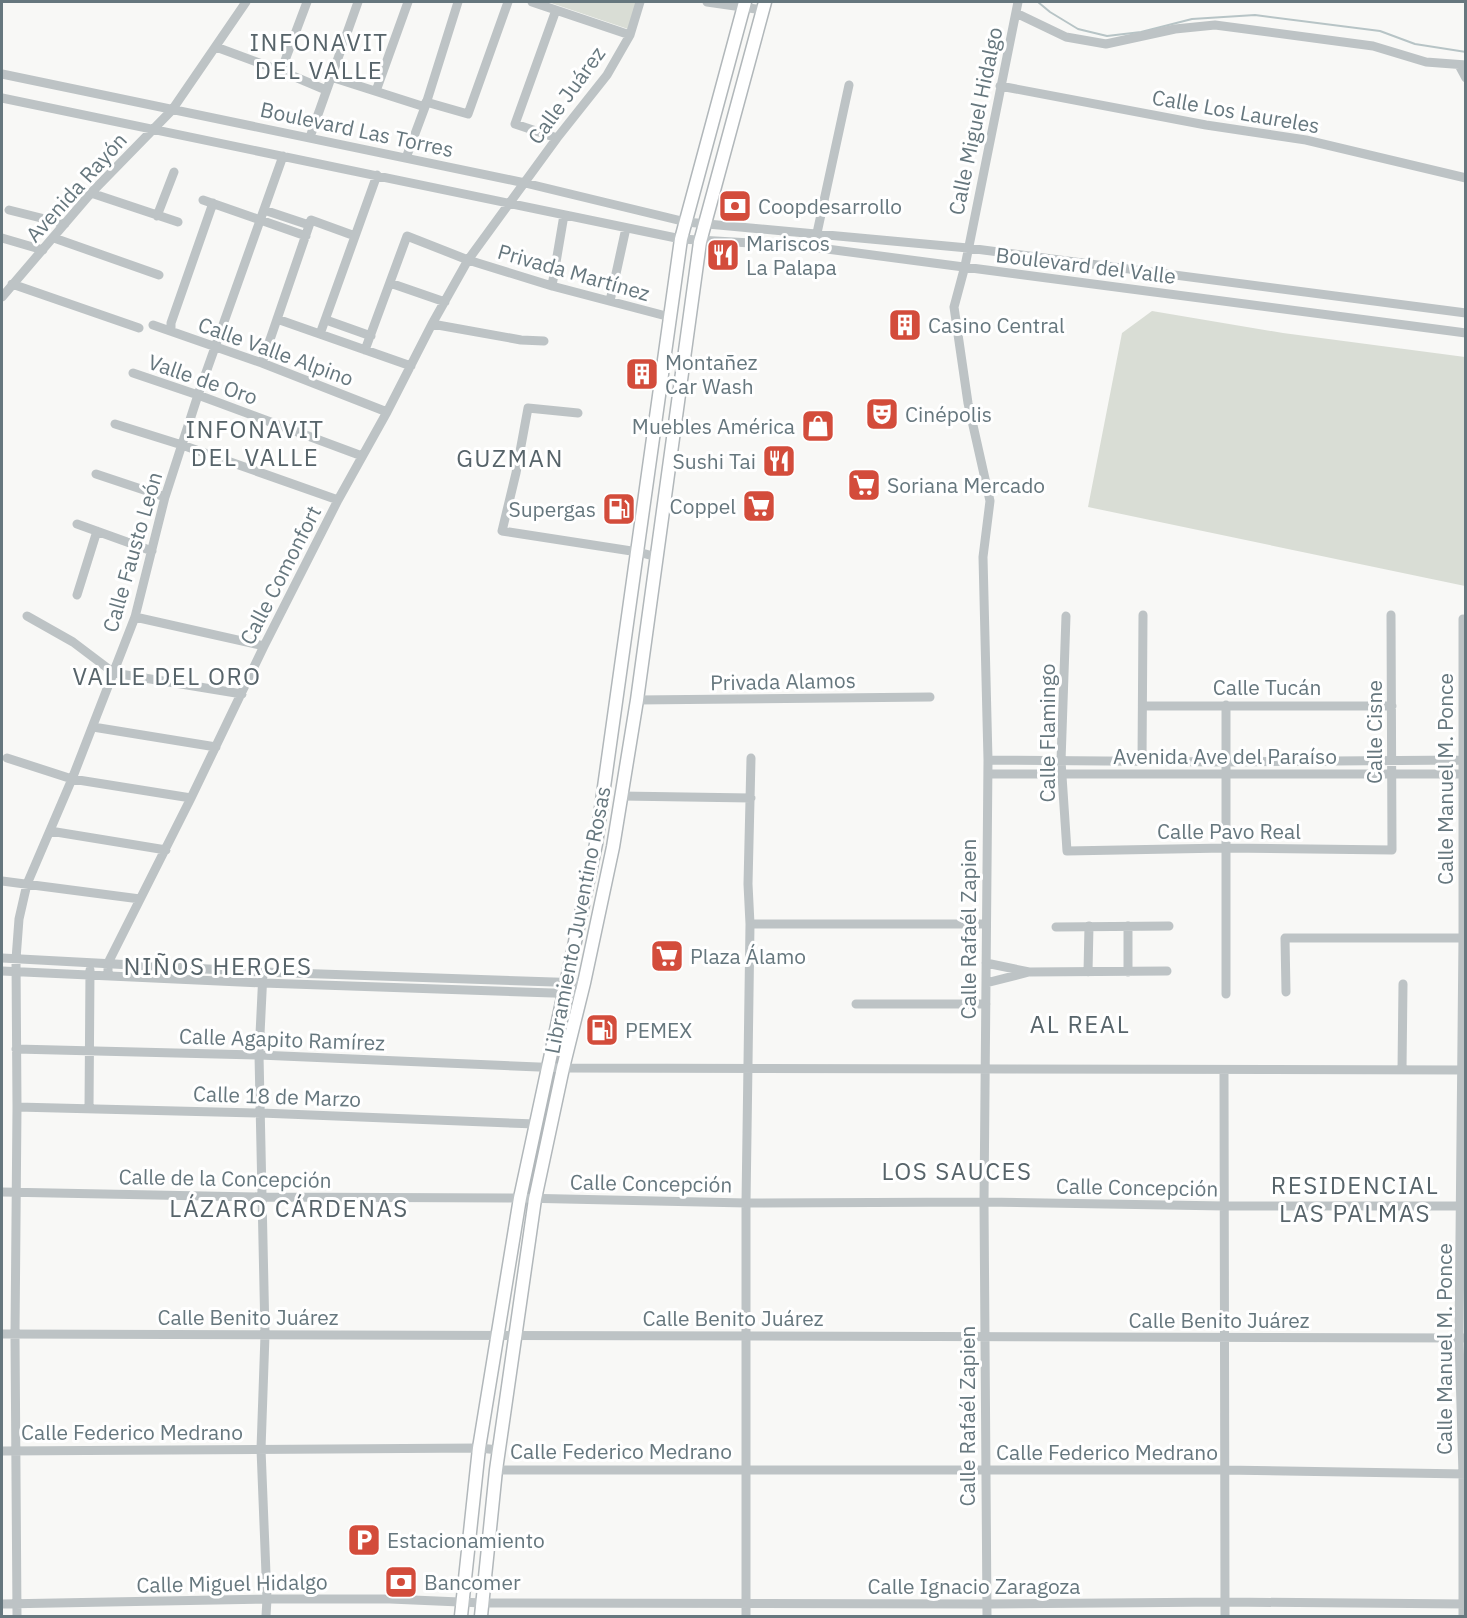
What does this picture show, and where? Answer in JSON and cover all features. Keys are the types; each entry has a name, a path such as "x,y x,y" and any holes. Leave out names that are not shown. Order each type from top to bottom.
{"main road":[{"name":"Libramiento Juventino Rosas","path":"461,1617 479,1448 520,1198 596,844 681,239 744,5"},
{"name":"Libramiento Juventino Rosas","path":"481,1617 496,1470 517,1337 535,1199 613,847 637,700 700,242 764,6"},
{"path":"596,844 613,847"}],"street":[{"name":"Avenida Rayón","path":"2,297 91,193 172,110 246,2"},
{"path":"281,71 307,2"},
{"path":"310,137 358,2"},
{"path":"376,91 404,2"},
{"path":"406,158 426,104 458,2"},
{"path":"331,76 376,91 468,114 508,2"},
{"path":"532,2 630,35"},
{"name":"Calle Juárez","path":"510,204 557,138 607,75 630,35 640,2"},
{"path":"707,2 764,6"},
{"name":"Calle Miguel Hidalgo","path":"968,248 1018,2"},
{"path":"556,10 515,124 557,138"},
{"path":"1016,14 1066,37 1106,44 1175,28 1215,26 1373,46 1426,62 1462,65 1466,78"},
{"path":"216,47 326,90"},
{"name":"Boulevard Las Torres","path":"2,74 525,183 686,222 705,223"},
{"path":"817,233 849,85"},
{"name":"Calle Los Laureles","path":"1000,86 1206,125 1306,140 1466,178"},
{"name":"Boulevard Las Torres","path":"2,98 700,242"},
{"name":"Calle Fausto León","path":"17,1617 16,959 19,920 27,884 72,779 135,617 165,497 214,346 283,156"},
{"path":"157,216 174,172"},
{"path":"320,334 377,176"},
{"path":"91,193 178,222"},
{"path":"203,200 310,223 355,236"},
{"path":"171,330 171,323 213,203"},
{"name":"Calle Comonfort","path":"108,975 108,963 338,500 468,261 510,204"},
{"path":"9,210 65,224"},
{"path":"262,214 306,236"},
{"path":"552,286 564,215"},
{"path":"262,363 310,223"},
{"name":"Boulevard del Valle","path":"705,223 968,248 1466,313"},
{"path":"610,301 626,228"},
{"name":"Privada Martínez","path":"390,283 407,236 468,261 670,317"},
{"path":"2,238 43,250"},
{"path":"54,238 159,275"},
{"path":"864,254 880,241"},
{"name":"Boulevard del Valle","path":"700,242 804,246 1466,333"},
{"name":"Calle Rafaél Zapien","path":"968,248 954,307 968,403 990,501 983,557 988,760 984,1202 987,1617"},
{"path":"1081,283 1083,263"},
{"path":"365,350 390,283 445,302"},
{"path":"12,284 139,328"},
{"path":"1291,310 1293,291"},
{"path":"277,319 411,366"},
{"path":"326,320 371,336"},
{"path":"432,324 521,340 544,341"},
{"name":"Calle Valle Alpino","path":"153,325 262,363 387,412"},
{"name":"Valle de Oro","path":"133,374 198,395 362,456"},
{"path":"578,413 528,408 502,531 657,557"},
{"path":"115,424 338,500"},
{"path":"96,474 165,497"},
{"path":"78,524 152,551"},
{"path":"77,595 98,531"},
{"path":"1142,761 1143,615"},
{"name":"Calle Cisne","path":"1391,615 1392,850"},
{"path":"27,616 73,642 114,673 242,694"},
{"name":"Calle Flamingo","path":"1066,616 1061,774 1067,851"},
{"path":"135,617 264,646"},
{"name":"Calle Manuel M. Ponce","path":"1463,620 1463,1617"},
{"name":"Privada Alamos","path":"637,700 930,697"},
{"path":"1226,705 1226,994"},
{"name":"Calle Tucán","path":"1143,706 1392,706"},
{"path":"93,727 216,747"},
{"path":"7,758 72,779 191,798"},
{"path":"746,1617 746,1203 751,758"},
{"name":"Avenida Ave del Paraíso","path":"988,760 1226,762 1463,760"},
{"name":"Avenida Ave del Paraíso","path":"987,774 1464,774"},
{"path":"621,796 751,798"},
{"path":"50,831 166,850"},
{"name":"Calle Pavo Real","path":"1067,851 1225,848 1392,850"},
{"path":"2,881 140,899"},
{"path":"750,924 986,924"},
{"path":"1088,972 1089,926"},
{"path":"1128,926 1128,972"},
{"path":"1056,927 1169,926"},
{"path":"1286,992 1286,938 1464,938"},
{"path":"2,958 583,989"},
{"path":"89,1109 90,963"},
{"path":"986,963 1029,972 1167,971"},
{"path":"2,971 262,983 564,988"},
{"path":"263,972 259,1055 265,1335 261,1449 266,1617"},
{"path":"986,983 1029,972"},
{"path":"1402,1070 1403,984"},
{"path":"856,1004 986,1004"},
{"name":"Calle Agapito Ramírez","path":"16,1049 259,1055 563,1068 1464,1070"},
{"path":"1224,1070 1225,1617"},
{"name":"Calle 18 de Marzo","path":"17,1107 261,1113 536,1124"},
{"name":"Calle de la Concepción","path":"2,1192 261,1197 520,1198"},
{"name":"Calle Concepción","path":"520,1198 746,1203 984,1202 1225,1206 1463,1206"},
{"name":"Calle Benito Juárez","path":"2,1334 1462,1338"},
{"name":"Calle Federico Medrano","path":"2,1451 479,1448 499,1450"},
{"name":"Calle Federico Medrano","path":"496,1470 1224,1470 1464,1474"},
{"name":"Calle Miguel Hidalgo","path":"2,1604 267,1599 390,1599 483,1603"},
{"name":"Calle Ignacio Zaragoza","path":"483,1603 1464,1604"}],"shaded area":[{"path":"548,2 637,2 628,29"},
{"path":"1152,311 1283,333 1465,357 1465,586 1088,507 1122,333"}],"waterway":[{"path":"1038,2 1078,29 1107,36 1141,32 1192,19 1255,15 1380,31 1415,44 1466,52"}],"place":[{"name":"Coopdesarrollo","path":"735,206"},
{"name":"Mariscos La Palapa","path":"723,255"},
{"name":"Casino Central","path":"905,325"},
{"name":"Montañez Car Wash","path":"642,374"},
{"name":"Cinépolis","path":"882,414"},
{"name":"Muebles América","path":"818,426"},
{"name":"Sushi Tai","path":"779,461"},
{"name":"Soriana Mercado","path":"864,485"},
{"name":"Coppel","path":"759,506"},
{"name":"Supergas","path":"619,509"},
{"name":"Plaza Álamo","path":"667,956"},
{"name":"PEMEX","path":"602,1030"},
{"name":"Estacionamiento","path":"364,1540"},
{"name":"Bancomer","path":"401,1582"}],"district":[{"name":"INFONAVIT DEL VALLE","path":"319,56"},
{"name":"INFONAVIT DEL VALLE","path":"255,443"},
{"name":"GUZMAN","path":"510,458"},
{"name":"VALLE DEL ORO","path":"167,676"},
{"name":"NIÑOS HEROES","path":"218,966"},
{"name":"AL REAL","path":"1080,1024"},
{"name":"LOS SAUCES","path":"957,1171"},
{"name":"RESIDENCIAL LAS PALMAS","path":"1355,1199"},
{"name":"LÁZARO CÁRDENAS","path":"289,1208"}]}
